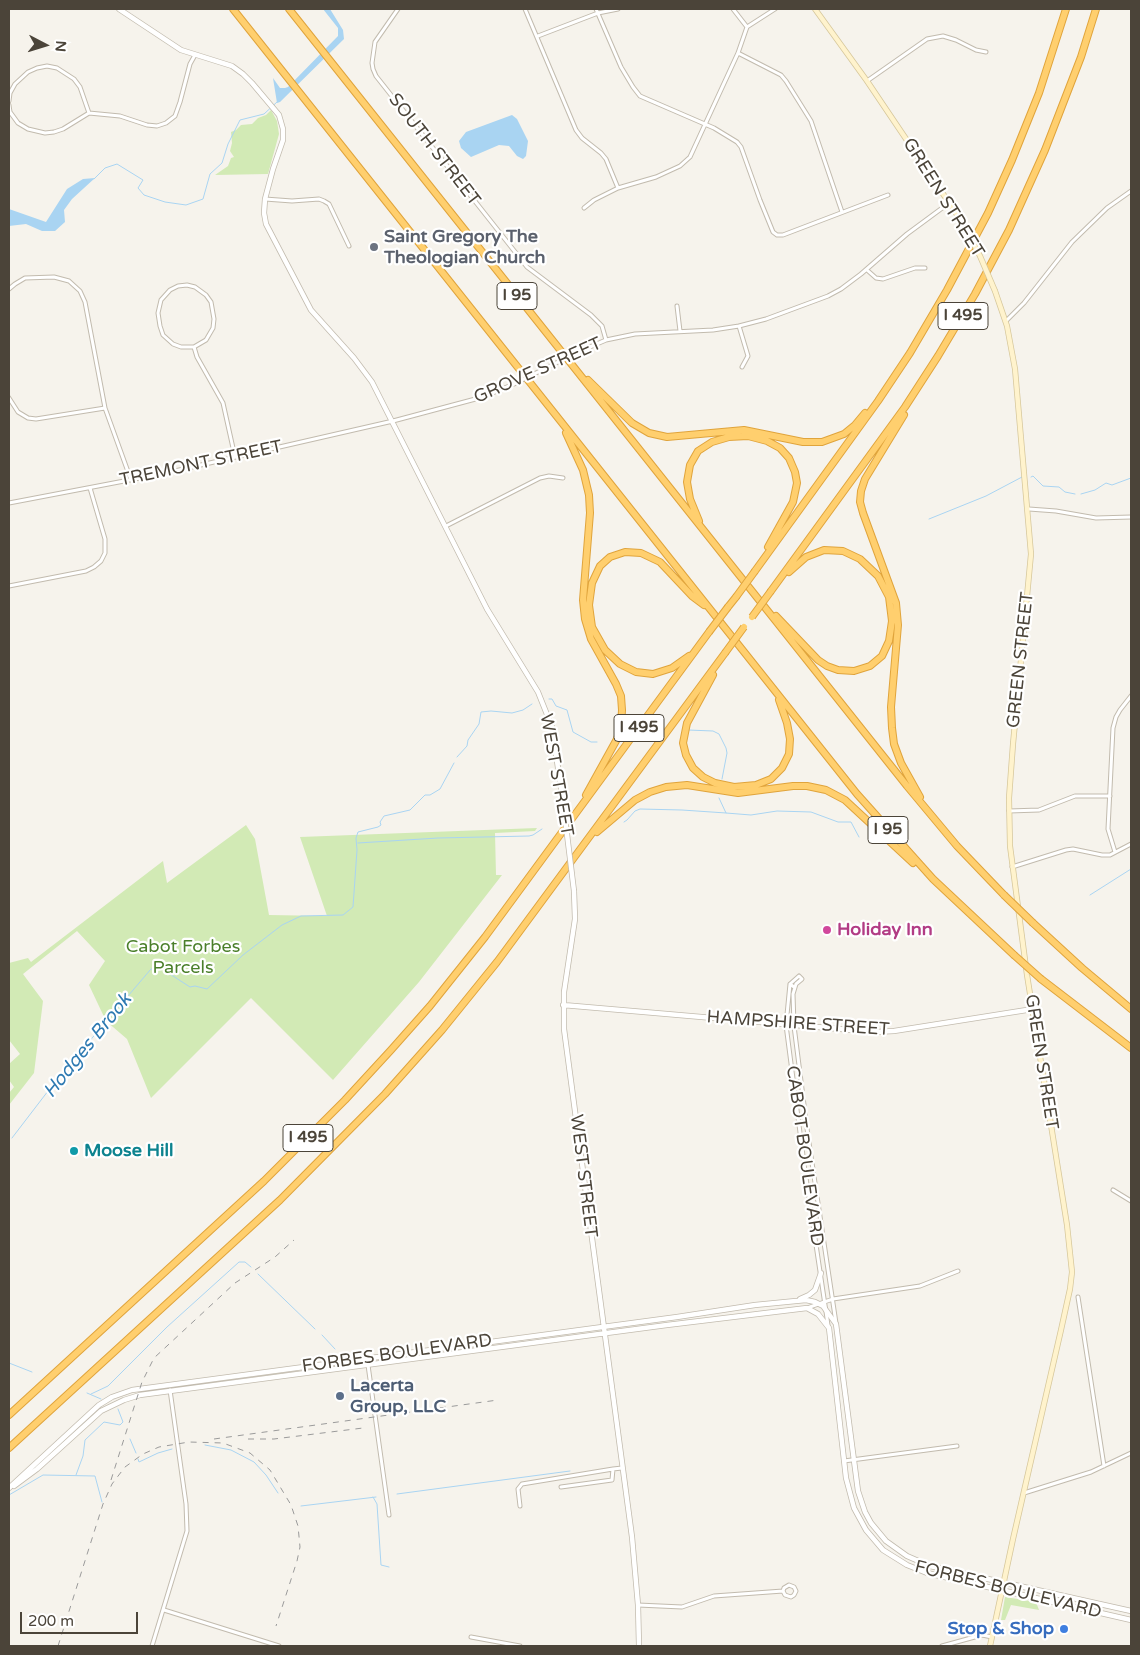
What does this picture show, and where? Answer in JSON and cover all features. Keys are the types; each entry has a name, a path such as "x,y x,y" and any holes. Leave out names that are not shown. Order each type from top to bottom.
{"highway":[{"name":"I 95","path":"233,9 775,692 876,816 934,879 1014,955 1131,1048"},
{"name":"I 95","path":"289,9 911,792 1004,896 1082,968 1131,1009"},
{"name":"I 495","path":"9,1415 264,1182 392,1050 494,926 862,425 894,377 940,303 994,200 1039,93 1066,9"},
{"name":"I 495","path":"9,1448 280,1200 328,1153 432,1042 479,985 752,617 900,414 930,369 986,274 1028,190 1056,124 1081,57 1096,9"},
{"path":"572,364 632,423 649,433 670,437 741,430 815,443 841,436 853,428 894,377"},
{"path":"930,369 866,477 860,502 898,610 891,711 894,744 914,788 948,835"},
{"path":"560,421 582,466 589,494 590,514 583,600 585,620 591,639 618,687 622,713 620,730 614,746 569,824"},
{"path":"703,530 690,499 687,482 690,464 698,451 714,441 739,436 762,439 780,448 794,466 797,477 796,492 792,504 755,571"},
{"path":"763,605 818,660 833,669 861,670 876,663 884,652 889,641 892,624 890,601 883,584 876,574 854,555 834,549 814,552 797,564 771,591"},
{"path":"709,632 691,654 672,668 650,674 633,672 612,658 598,640 590,618 590,591 596,572 608,559 625,552 641,553 653,557 662,564 692,596 713,612"},
{"path":"725,652 688,720 684,731 684,746 687,758 701,776 722,785 744,787 764,783 780,770 789,754 790,739 787,723 775,692"},
{"path":"587,841 632,802 663,788 687,785 741,793 794,786 811,787 826,790 845,800 899,852 934,879"}],"main road":[{"name":"GREEN STREET","path":"815,9 867,81 964,225 995,291 1005,321 1015,369 1029,509 1031,554 1013,744 1009,811 1012,867 1066,1215 1072,1266 1069,1294 990,1646"}],"street":[{"name":"WEST STREET","path":"119,9 170,43 195,55 232,66 243,74 276,111 282,122 283,140 272,169 265,199 264,213 266,224 302,295 319,320 365,372 393,422 487,609 531,678 544,705 554,736 574,892 575,919 563,1005 565,1038 632,1536 638,1605 639,1646"},
{"name":"SOUTH STREET","path":"398,9 376,42 372,62 372,69 376,76 527,267 591,315 602,326 606,340"},
{"path":"525,9 576,130 582,138 606,159 618,188"},
{"path":"538,36 597,11 618,9"},
{"path":"733,9 747,27"},
{"path":"584,208 594,200 618,188 656,178 684,163 690,157 738,53 747,27 775,9"},
{"path":"597,11 621,67 632,87 640,96 706,124 737,142 741,147 773,232 777,235 783,235 888,196"},
{"path":"867,81 928,39 943,36 976,50 986,52"},
{"path":"738,53 781,75 786,81 811,121 842,212"},
{"path":"9,105 10,112 18,123 28,129 45,132 63,129 88,113 120,116 147,125 157,126 166,123 175,116 190,64 195,55"},
{"path":"9,101 10,92 15,84 28,72 47,66 65,72 74,79 80,88 88,113"},
{"path":"1005,321 1024,303 1072,242 1107,208 1131,191"},
{"path":"265,199 292,201 319,199 324,201 329,204 349,246"},
{"name":"GROVE STREET","path":"393,422 476,400 498,392 606,340 646,332 713,330 739,326 766,319 828,296 867,270 907,234 950,203"},
{"path":"867,270 876,278 883,279 915,268 925,268"},
{"path":"9,289 22,280 33,277 62,278 78,288 86,306 105,408 131,480"},
{"path":"187,285 199,289 206,294 212,307 214,324 211,333 202,343 194,347 181,347 173,344 163,335 160,326 158,313 161,300 170,290 178,286 187,285"},
{"path":"677,306 680,331"},
{"path":"739,326 748,356 742,367"},
{"path":"194,347 197,357 223,403 235,457"},
{"path":"9,398 18,412 36,419 105,408"},
{"name":"TREMONT STREET","path":"9,503 131,480 393,422"},
{"path":"446,526 540,478 549,476 563,478"},
{"path":"9,586 86,571 101,561 105,553 105,540 90,488"},
{"path":"1029,509 1056,511 1090,517 1131,516"},
{"path":"1115,852 1108,829 1113,728 1116,717 1131,696"},
{"path":"1009,811 1039,810 1075,796 1110,796"},
{"path":"1012,867 1066,850 1073,849 1102,855 1115,852 1131,844"},
{"name":"CABOT BOULEVARD","path":"829,1328 806,1178 786,1025 790,984 799,976 802,979 794,987 794,1026 836,1324"},
{"path":"790,984 794,987"},
{"name":"HAMPSHIRE STREET","path":"563,1005 875,1032 894,1031 1033,1009"},
{"path":"1113,1190 1131,1201"},
{"path":"819,1304 833,1299 920,1286 958,1271"},
{"path":"795,1300 813,1292 818,1285 821,1273"},
{"path":"1078,1297 1104,1466"},
{"name":"FORBES BOULEVARD","path":"9,1489 99,1404 119,1394 138,1388 806,1300 819,1304 836,1324 858,1491 865,1512 878,1532 890,1544 907,1556 930,1566 1131,1611"},
{"name":"FORBES BOULEVARD","path":"9,1489 37,1469 102,1411 117,1403 140,1395 807,1308 819,1304"},
{"path":"807,1308 818,1314 829,1328"},
{"name":"FORBES BOULEVARD","path":"829,1328 848,1487 856,1514 866,1530 883,1550 906,1565 923,1572 1131,1620"},
{"path":"368,1358 389,1515"},
{"path":"152,1646 187,1531 186,1504 169,1384"},
{"path":"138,1388 140,1395"},
{"path":"844,1461 957,1446"},
{"path":"1023,1493 1104,1466 1131,1453"},
{"path":"520,1506 518,1488 522,1484 622,1468"},
{"path":"561,1487 612,1480 613,1469"},
{"path":"638,1605 682,1607 714,1596 783,1591"},
{"path":"164,1610 278,1646"},
{"path":"942,1646 982,1636 992,1637"},
{"path":"471,1638 520,1646"}],"green space":[{"path":"271,110 277,121 279,134 268,174 215,175 228,166 231,158 234,157 230,151 232,143 231,132 241,125 252,124"},
{"name":"Cabot Forbes Parcels","path":"246,825 255,839 269,915 327,916 300,837 537,828 535,831 495,833 496,875 502,875 419,982 333,1080 251,998 151,1098 127,1039 106,1021 89,985 105,961 77,931 23,974 43,1001 34,1073 9,1105 9,1093 14,1087 9,1080 9,1064 20,1054 9,1040 9,963 28,958 31,962 163,861 167,883"},
{"path":"1005,1597 1036,1602 1039,1610 1011,1605 1005,1620 1001,1620"}],"water":[{"path":"323,9 330,9 343,30 344,39 277,103 273,78 280,88 288,87 338,36 338,28"},
{"path":"512,115 517,119 528,141 526,156 523,159 517,156 509,146 499,145 471,157 461,148 459,141 466,132"},
{"path":"95,178 72,199 64,210 65,222 55,231 42,231 26,224 9,226 9,209 46,222 67,189 83,179"}],"waterway":[{"path":"94,179 105,168 117,164 143,180 138,188 144,195 165,202 186,205 203,199 210,174 222,163 228,144 240,120 264,114 277,102"},
{"path":"1031,477 1033,476 1043,486 1059,487 1065,492 1075,494"},
{"path":"929,519 986,496 1022,477"},
{"path":"1081,494 1095,490 1106,483 1112,485 1131,478"},
{"name":"Hodges Brook","path":"549,699 552,699 556,706 567,710 573,732 591,742 597,742"},
{"name":"Hodges Brook","path":"457,757 467,746 468,740 479,724 481,712 512,713 523,710 532,704"},
{"name":"Hodges Brook","path":"688,730 713,731 719,734 727,753 722,779"},
{"name":"Hodges Brook","path":"12,1138 58,1078 151,969 159,967 190,987 195,986 207,989 243,955 282,925 301,916 343,915 353,907 357,850 356,838 358,832 378,827 381,825 380,822 384,816 410,810 425,795 430,795 440,789 454,763"},
{"name":"Hodges Brook","path":"719,798 726,813 751,815 777,811 811,812 838,822 851,822 859,837"},
{"path":"624,822 635,811 640,809 726,813"},
{"path":"358,843 438,838 529,836 542,829"},
{"path":"1090,895 1131,869"},
{"path":"91,1394 108,1386 167,1327 239,1262 245,1262 251,1267"},
{"path":"258,1274 315,1329"},
{"path":"322,1335 335,1349"},
{"path":"9,1363 32,1372"},
{"path":"87,1393 101,1399"},
{"path":"76,1475 83,1456 85,1440 104,1422 120,1425 123,1422 118,1409"},
{"path":"130,1439 136,1453"},
{"path":"205,1445 231,1450 254,1462 266,1475 278,1493"},
{"path":"138,1459 139,1462 172,1449"},
{"path":"397,1494 570,1471"},
{"path":"9,1495 43,1475 95,1476 102,1502"},
{"path":"373,1497 377,1504 381,1565 389,1567"},
{"path":"301,1506 376,1497"}],"railway":[{"path":"111,1480 142,1382 154,1358 235,1283 275,1257 294,1240"},
{"path":"214,1439 498,1400"},
{"path":"248,1439 274,1439 363,1428"},
{"path":"58,1646 103,1504 112,1484 125,1467 143,1454 159,1447 189,1442 223,1443 250,1453 270,1470 291,1505 298,1526 300,1547 276,1626"}],"place":[{"name":"Saint Gregory The Theologian Church","path":"374,247"},
{"name":"Holiday Inn","path":"827,930"},
{"name":"Moose Hill","path":"74,1151"},
{"name":"Lacerta Group, LLC","path":"340,1396"},
{"name":"Stop & Shop","path":"1064,1629"}]}
